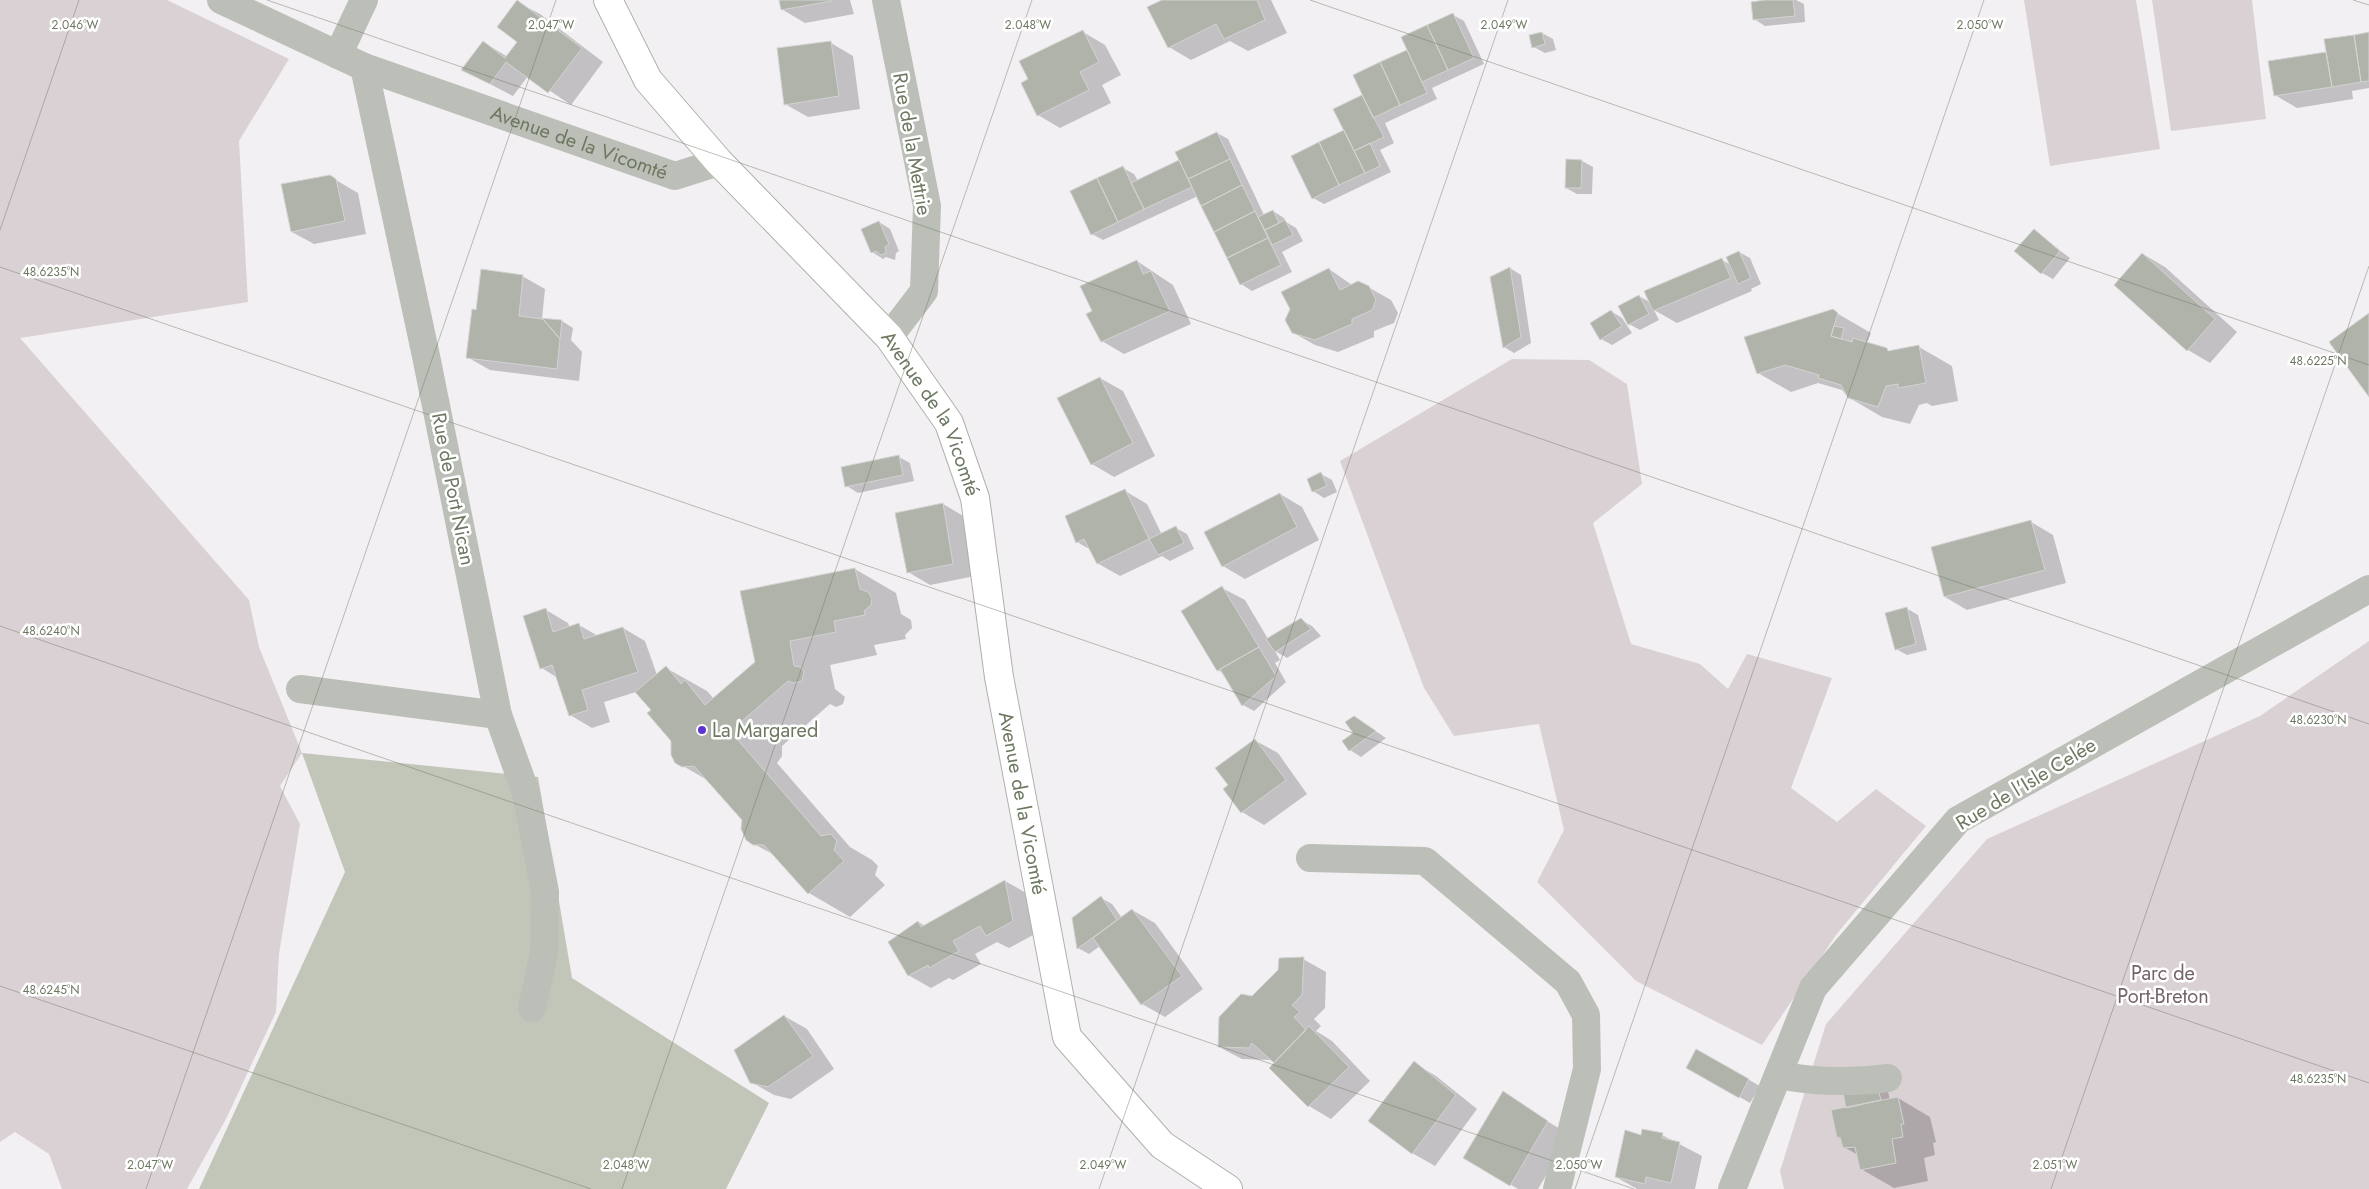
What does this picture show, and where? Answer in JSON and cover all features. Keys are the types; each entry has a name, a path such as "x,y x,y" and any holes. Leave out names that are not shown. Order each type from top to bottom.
{"main road":[{"path":"608,0 648,80 719,162"},
{"name":"Avenue de la Vicomté","path":"719,162 890,337 948,423 975,498 1000,678 1067,1037 1162,1145 1228,1189"}],"street":[{"name":"Avenue de la Vicomté","path":"221,0 364,67 675,176 719,162"},
{"path":"338,55 364,0"},
{"name":"Rue de la Mettrie","path":"886,0 927,206 924,291 890,337"},
{"name":"Rue de Port Nican","path":"364,67 426,356 498,715 526,793 545,892 544,952 532,1008"},
{"name":"Rue de l'Isle Celée","path":"1732,1189 1813,988 1958,820 2369,589"},
{"path":"300,689 498,715"},
{"path":"1310,858 1425,861 1568,982 1586,1015 1587,1069 1557,1189"},
{"path":"1778,1076 1852,1082 1888,1078"}],"green space":[{"path":"0,0 167,0 289,59 239,141 248,302 20,338 249,600 259,647 302,753 280,786 300,824 279,954 276,1012 226,1119 187,1189 62,1189 49,1154 15,1132 0,1142"},
{"path":"2024,0 2136,0 2160,149 2050,166"},
{"path":"2152,0 2252,0 2266,119 2171,131"},
{"path":"1512,359 1589,360 1627,384 1642,484 1593,523 1631,644 1700,664 1728,689 1747,654 1832,678 1791,788 1837,822 1876,789 1926,826 1836,935 1762,1045 1636,981 1537,882 1564,830 1539,724 1454,736 1424,688 1340,461"},
{"name":"Parc de Port-Breton","path":"2369,641 2369,1189 1784,1189 1780,1171 1826,1024 1987,839 2260,716"}],"shaded area":[{"path":"302,753 538,777 572,978 769,1103 726,1189 199,1189 345,872"}],"building":[{"path":"517,0 582,48 548,93 506,62 490,84 461,70 483,41 505,58 517,42 497,27"},
{"path":"779,0 832,0 832,1 781,10"},
{"path":"1162,0 1257,0 1265,20 1224,39 1216,24 1168,48 1147,7"},
{"path":"1793,0 1795,16 1753,20 1751,2"},
{"path":"1453,13 1474,58 1448,70 1427,25"},
{"path":"1427,25 1448,70 1422,82 1401,37"},
{"path":"1083,30 1099,62 1080,72 1089,90 1037,116 1021,83 1028,79 1019,61"},
{"path":"1542,32 1545,44 1532,48 1529,35"},
{"path":"2369,32 2369,81 2361,82 2354,35"},
{"path":"2354,35 2361,82 2332,87 2324,39"},
{"path":"831,41 839,96 784,105 777,48"},
{"path":"1407,50 1427,93 1400,105 1380,62"},
{"path":"2326,52 2332,87 2274,96 2268,61"},
{"path":"1380,62 1400,105 1373,118 1353,75"},
{"path":"1362,95 1384,137 1354,151 1333,109"},
{"path":"1344,130 1365,173 1339,185 1319,142"},
{"path":"1217,132 1230,159 1188,179 1175,152"},
{"path":"1319,142 1339,185 1312,199 1291,156"},
{"path":"1370,143 1380,166 1365,173 1354,151"},
{"path":"1230,159 1242,185 1201,206 1188,179"},
{"path":"1566,159 1582,160 1581,188 1565,188"},
{"path":"1179,160 1192,187 1144,209 1131,183"},
{"path":"1123,166 1144,209 1118,222 1097,178"},
{"path":"330,175 336,179 345,221 291,232 281,184"},
{"path":"1097,178 1118,222 1091,235 1070,191"},
{"path":"1242,185 1255,211 1214,232 1201,206"},
{"path":"1273,210 1279,223 1265,230 1258,217"},
{"path":"1255,211 1268,238 1227,258 1214,232"},
{"path":"1285,220 1293,235 1272,245 1265,230"},
{"path":"879,221 889,244 885,247 886,253 881,255 876,251 871,253 861,229"},
{"path":"2034,229 2060,251 2041,274 2014,251"},
{"path":"1268,238 1281,265 1240,285 1227,258"},
{"path":"1739,251 1751,278 1738,284 1726,257"},
{"path":"2142,253 2215,319 2187,351 2114,285"},
{"path":"1722,258 1731,278 1653,311 1644,291"},
{"path":"1137,260 1143,274 1151,271 1170,311 1101,342 1086,314 1092,311 1080,286"},
{"path":"1510,267 1521,337 1503,348 1490,277"},
{"path":"1329,268 1340,290 1358,281 1369,286 1376,300 1372,310 1352,319 1352,324 1315,340 1292,333 1285,320 1290,309 1281,292"},
{"path":"481,269 523,275 519,316 543,319 560,339 557,369 466,358 472,309 476,310"},
{"path":"1639,295 1649,314 1628,325 1618,306"},
{"path":"1833,309 1838,313 1831,336 1852,342 1853,338 1887,348 1888,351 1919,345 1926,383 1898,388 1898,384 1886,386 1878,407 1848,398 1841,385 1818,378 1819,375 1785,365 1757,374 1744,337"},
{"path":"1611,310 1622,326 1600,340 1590,323"},
{"path":"2369,313 2369,397 2329,342"},
{"path":"539,318 562,320 560,339 543,319"},
{"path":"1834,326 1844,328 1841,339 1831,336"},
{"path":"1100,377 1133,443 1091,465 1057,398"},
{"path":"899,455 903,475 845,487 841,467"},
{"path":"1321,472 1327,486 1312,492 1307,479"},
{"path":"1125,489 1149,539 1097,564 1084,539 1076,543 1065,516"},
{"path":"1280,493 1297,527 1222,567 1204,532"},
{"path":"943,503 953,564 907,573 895,513"},
{"path":"2031,520 2045,570 1944,597 1931,547"},
{"path":"1176,526 1184,543 1158,555 1149,539"},
{"name":"La Margared","path":"855,568 860,589 868,592 872,598 871,605 864,611 865,615 834,621 836,632 790,641 794,666 800,667 804,672 802,681 794,683 788,681 741,722 741,732 737,739 821,836 831,834 837,841 834,850 844,861 808,894 764,845 753,845 746,840 741,829 742,820 694,766 682,767 675,763 671,755 671,741 647,713 651,710 635,692 666,666 681,684 685,680 705,705 755,662 740,591"},
{"path":"1222,586 1259,647 1217,671 1181,611"},
{"path":"1907,607 1916,644 1895,650 1885,613"},
{"path":"546,608 553,632 579,623 584,639 623,627 638,672 582,690 588,710 569,716 552,665 540,669 523,616"},
{"path":"1301,618 1311,629 1275,652 1266,639"},
{"path":"1259,647 1276,676 1242,706 1220,669"},
{"path":"1354,716 1376,731 1349,751 1342,741 1353,733 1345,722"},
{"path":"1255,739 1286,780 1241,813 1223,789 1228,785 1215,768"},
{"path":"1005,880 1013,921 986,936 980,926 953,941 959,951 929,968 928,965 908,976 888,942 918,921 921,927"},
{"path":"1101,896 1117,920 1077,949 1072,918"},
{"path":"1132,909 1182,976 1141,1005 1093,938"},
{"path":"1304,957 1302,995 1292,1005 1300,1012 1294,1017 1306,1030 1274,1063 1252,1043 1249,1048 1218,1047 1219,1017 1241,994 1252,996 1278,970 1279,958"},
{"path":"784,1015 813,1056 768,1087 750,1083 734,1050"},
{"path":"1309,1026 1349,1067 1308,1107 1269,1068"},
{"path":"1696,1049 1749,1079 1739,1098 1686,1068"},
{"path":"1414,1061 1456,1095 1412,1154 1368,1121"},
{"path":"1877,1085 1881,1100 1846,1108 1843,1092"},
{"path":"1503,1091 1548,1121 1510,1186 1463,1158"},
{"path":"1898,1097 1904,1124 1901,1124 1903,1137 1892,1139 1896,1163 1860,1170 1855,1147 1843,1148 1840,1137 1837,1138 1831,1110"},
{"path":"1642,1129 1663,1133 1662,1138 1680,1142 1671,1183 1646,1177 1645,1184 1615,1177 1625,1130 1641,1135"}],"place":[{"name":"La Margared","path":"702,730"}]}
